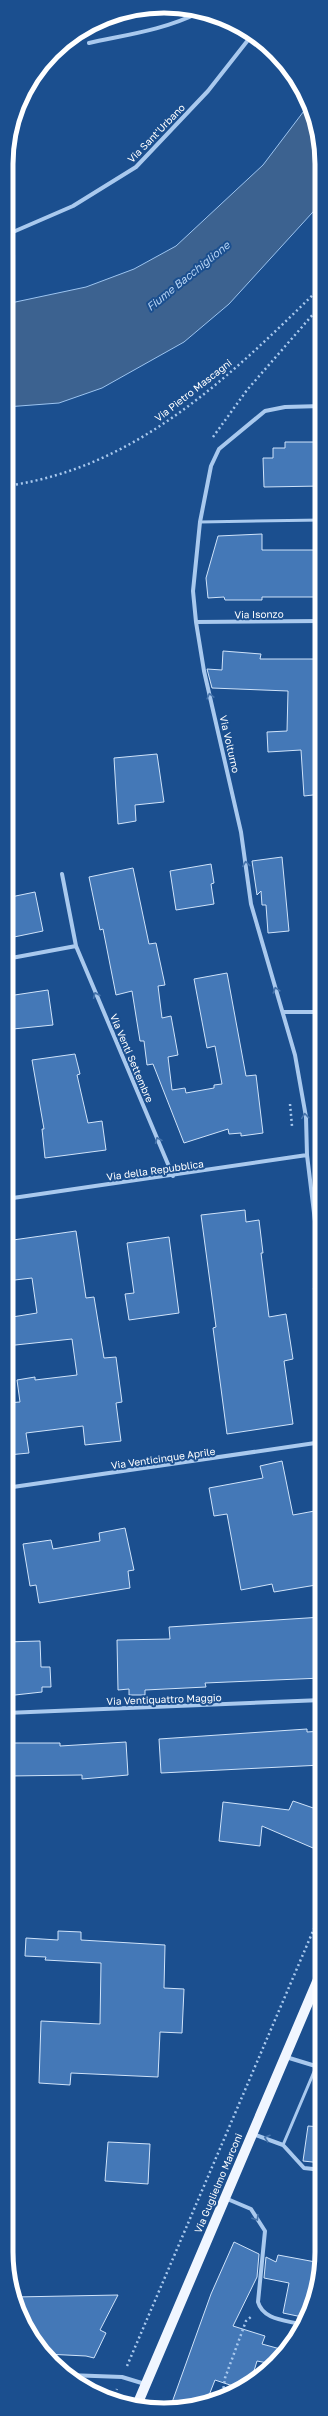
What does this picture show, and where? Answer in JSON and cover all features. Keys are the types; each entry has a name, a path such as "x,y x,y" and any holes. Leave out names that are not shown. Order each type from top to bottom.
{"main road":[{"name":"Via Guglielmo Marconi","path":"139,2401 315,1986"}],"street":[{"path":"89,43 158,28 192,16"},
{"name":"Via Sant'Urbano","path":"13,232 73,206 136,167 208,91 249,39"},
{"name":"Via Volturno","path":"315,406 285,407 264,411 219,449 211,466 200,522 193,591 196,622 204,671 241,832 251,904 295,1055 306,1117 307,1155 315,1221"},
{"name":"Via Isonzo","path":"196,622 315,621"},
{"name":"Via Venti Settembre","path":"62,874 76,946 174,1176"},
{"path":"13,958 76,946"},
{"path":"283,1012 315,1012"},
{"name":"Via della Repubblica","path":"13,1197 174,1176 307,1155"},
{"name":"Via Venticinque Aprile","path":"13,1487 315,1443"},
{"name":"Via Ventiquattro Maggio","path":"13,1713 315,1700"},
{"path":"284,2056 315,2067"},
{"path":"252,2134 283,2144 304,2168 315,2169"},
{"path":"225,2198 251,2209 265,2232 258,2302 260,2310 266,2315 297,2323"},
{"path":"76,2375 122,2377 146,2384"}],"lane":[{"path":"200,522 315,520"},
{"path":"283,2144 315,2069"}],"path":[{"name":"Via Pietro Mascagni","path":"13,485 24,484 83,468 167,423 225,378 315,293"},
{"path":"210,442 217,428 247,390 315,312"},
{"path":"131,2356 315,1926"},
{"path":"223,2391 225,2378 246,2321 260,2310"}],"water":[{"name":"Fiume Bacchiglione","path":"305,109 310,125 315,154 315,210 229,304 184,342 102,388 59,403 13,406 13,303 86,287 134,269 176,246 263,165"}],"building":[{"path":"285,442 315,442 315,486 264,487 263,458 273,458 273,448 285,448"},
{"path":"262,534 262,550 315,550 315,597 262,597 262,600 225,600 224,597 208,598 206,578 218,536"},
{"path":"223,651 261,654 260,659 315,659 315,795 304,796 301,750 268,752 267,732 287,731 288,691 212,688 207,669 222,670"},
{"path":"157,754 164,802 135,805 136,821 118,824 114,758"},
{"path":"282,857 289,931 268,933 266,905 262,905 261,891 257,895 252,861"},
{"path":"211,864 214,883 211,884 214,904 176,910 170,871"},
{"path":"133,868 149,944 156,943 165,985 158,986 162,1018 171,1016 178,1055 168,1057 172,1090 185,1088 186,1093 214,1088 214,1085 222,1084 215,1046 207,1048 194,979 227,973 246,1076 256,1075 263,1133 241,1136 241,1133 229,1134 228,1129 184,1143 153,1064 147,1065 144,1041 140,1041 132,991 116,995 103,929 100,930 89,877"},
{"path":"35,892 43,931 14,937 13,897"},
{"path":"48,990 53,1025 13,1029 13,995"},
{"path":"75,1054 80,1074 77,1075 88,1123 102,1121 106,1150 45,1158 42,1129 44,1129 32,1060"},
{"path":"245,1210 246,1222 259,1220 263,1253 261,1253 269,1317 286,1314 293,1359 284,1361 293,1424 227,1434 213,1328 216,1327 201,1215"},
{"path":"76,1231 86,1298 94,1297 104,1358 116,1357 122,1402 116,1403 121,1441 85,1445 83,1426 26,1433 29,1453 13,1455 13,1402 20,1402 17,1380 35,1377 35,1380 77,1375 72,1339 13,1345 13,1317 37,1313 32,1278 13,1280 13,1240"},
{"path":"169,1237 179,1313 129,1320 125,1294 134,1293 127,1243"},
{"path":"282,1461 293,1515 315,1511 315,1585 274,1592 272,1584 241,1590 227,1514 214,1516 209,1488 263,1478 260,1466"},
{"path":"125,1528 134,1570 128,1571 130,1588 39,1603 36,1585 30,1586 23,1544 51,1540 53,1549 100,1541 99,1533"},
{"path":"315,1617 315,1678 205,1683 206,1687 145,1690 145,1695 129,1695 129,1689 118,1690 117,1640 170,1639 169,1627"},
{"path":"40,1641 41,1667 50,1667 51,1687 42,1687 42,1692 13,1695 13,1642"},
{"path":"307,1729 307,1732 315,1731 315,1765 161,1773 159,1739"},
{"path":"126,1742 128,1775 82,1779 82,1775 13,1776 13,1743 60,1743 60,1746"},
{"path":"293,1801 315,1809 315,1843 313,1848 262,1826 260,1846 219,1841 223,1802 289,1810"},
{"path":"58,1931 81,1932 81,1940 165,1945 164,1988 184,1989 182,2033 160,2032 158,2077 71,2073 70,2085 39,2083 41,2021 100,2024 101,1963 45,1960 46,1957 25,1956 26,1938 58,1940"},
{"path":"308,2126 315,2126 315,2162 303,2161"},
{"path":"108,2142 150,2144 148,2184 105,2181"},
{"path":"234,2242 259,2254 257,2277 233,2326 265,2336 262,2344 280,2349 267,2363 257,2361 253,2374 240,2383 233,2386 215,2380 209,2396 172,2403 211,2294"},
{"path":"278,2255 315,2262 310,2291 300,2317 283,2313 289,2283 264,2278 266,2257 276,2262"},
{"path":"118,2295 100,2330 106,2333 94,2358 86,2356 52,2354 33,2328 24,2310 20,2297"}]}
